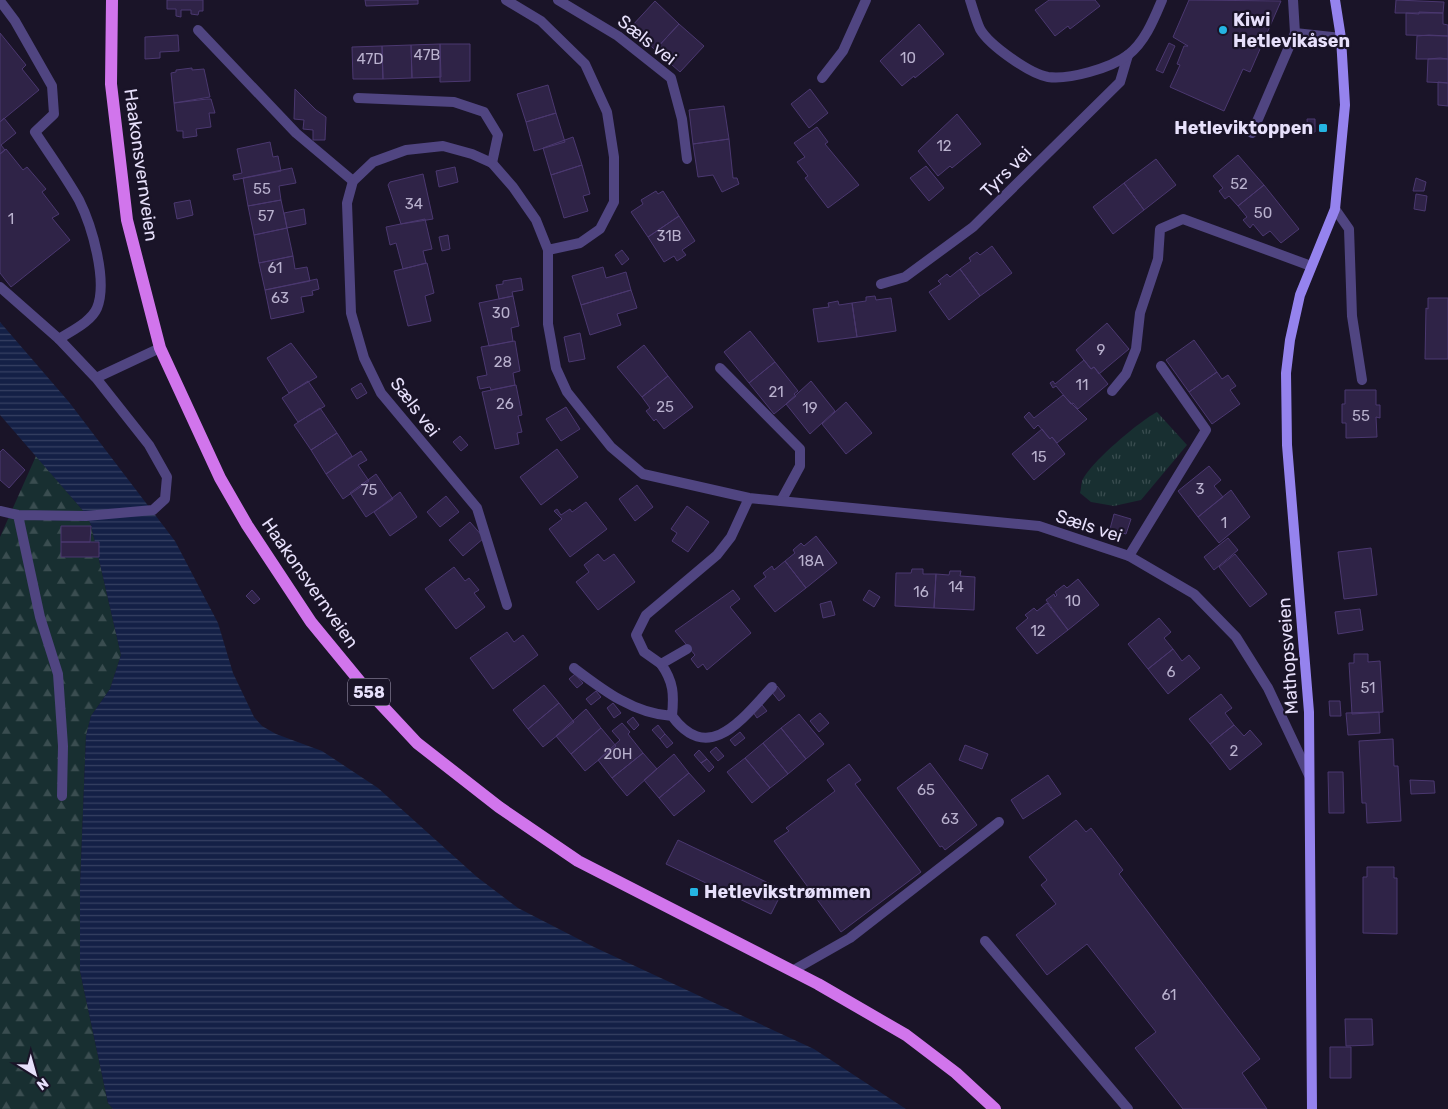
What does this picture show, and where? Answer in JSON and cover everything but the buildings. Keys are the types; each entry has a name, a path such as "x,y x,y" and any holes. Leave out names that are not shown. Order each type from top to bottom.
{"main road":[{"name":"Haakonsvernveien","path":"112,0 111,84 127,220 160,348 220,478 247,525 311,622 362,684 418,743 500,807 578,861 792,971 906,1035 956,1073 995,1109"},
{"name":"Mathopsveien","path":"1312,1109 1312,845 1309,712 1288,454 1286,373 1290,340 1300,295 1335,209 1345,105 1341,38 1335,0"}],"street":[{"path":"506,0 541,21 585,64 607,112 614,157 614,202 600,229 580,243 548,250"},
{"name":"Sæls vei","path":"558,0 618,36 670,78 682,120 687,160"},
{"path":"822,78 843,51 866,0"},
{"name":"Tyrs vei","path":"970,0 980,29 990,42 1011,59 1047,77 1081,76 1128,55"},
{"name":"Tyrs vei","path":"881,284 905,277 973,227 1120,82 1128,55 1150,28 1162,0"},
{"path":"1252,133 1295,33 1293,0"},
{"path":"0,1 15,21 52,86 54,114 35,132 80,202 99,257 102,288 97,309 86,321 59,339"},
{"path":"198,30 296,133 353,180"},
{"path":"1295,33 1341,38"},
{"path":"358,98 454,102 484,112 498,135 492,163"},
{"name":"Sæls vei","path":"507,605 477,508 381,393 364,358 351,313 347,203 353,180 373,162 406,150 443,146 472,154 492,163 513,187 536,220 548,250 548,324 556,368 567,392 611,447 643,474 749,498 1039,526 1129,556 1194,594 1236,637 1268,688 1309,775"},
{"path":"1335,209 1350,229 1352,316 1362,380"},
{"path":"1112,391 1126,374 1136,349 1140,313 1158,259 1160,229 1184,219 1311,266"},
{"path":"0,287 59,339 96,378 148,445 167,476 165,499 153,510 86,516 18,515 0,511"},
{"path":"96,378 160,348"},
{"path":"1129,556 1206,430 1161,366"},
{"path":"720,368 800,449 800,466 780,501"},
{"path":"749,498 731,537 717,555 646,615 636,635 644,652 660,664 670,677 674,693 672,716 682,730 696,737 713,738 729,730 772,687"},
{"path":"18,515 40,617 58,674 63,746 62,796"},
{"path":"660,664 687,648"},
{"path":"574,668 610,695 656,715 672,716"},
{"path":"792,971 850,938 999,822"},
{"path":"985,942 1128,1109"}],"green space":[{"path":"1157,412 1187,445 1141,500 1114,506 1091,502 1080,493 1086,474 1104,454 1128,433"},
{"path":"36,456 86,514 91,525 121,655 110,689 91,716 86,736 80,886 80,971 108,1103 113,1109 0,1109 0,537"}],"water":[{"path":"0,322 69,402 175,541 218,623 233,673 254,717 262,726 276,734 322,751 378,788 477,877 518,908 594,947 814,1049 906,1109 113,1109 108,1103 80,971 80,886 86,736 91,716 110,689 121,655 91,525 86,514 0,415"}],"place":[{"name":"Kiwi Hetlevikåsen","path":"1223,30"},
{"name":"Hetleviktoppen","path":"1323,128"},
{"name":"Hetlevikstrømmen","path":"694,892"}]}
